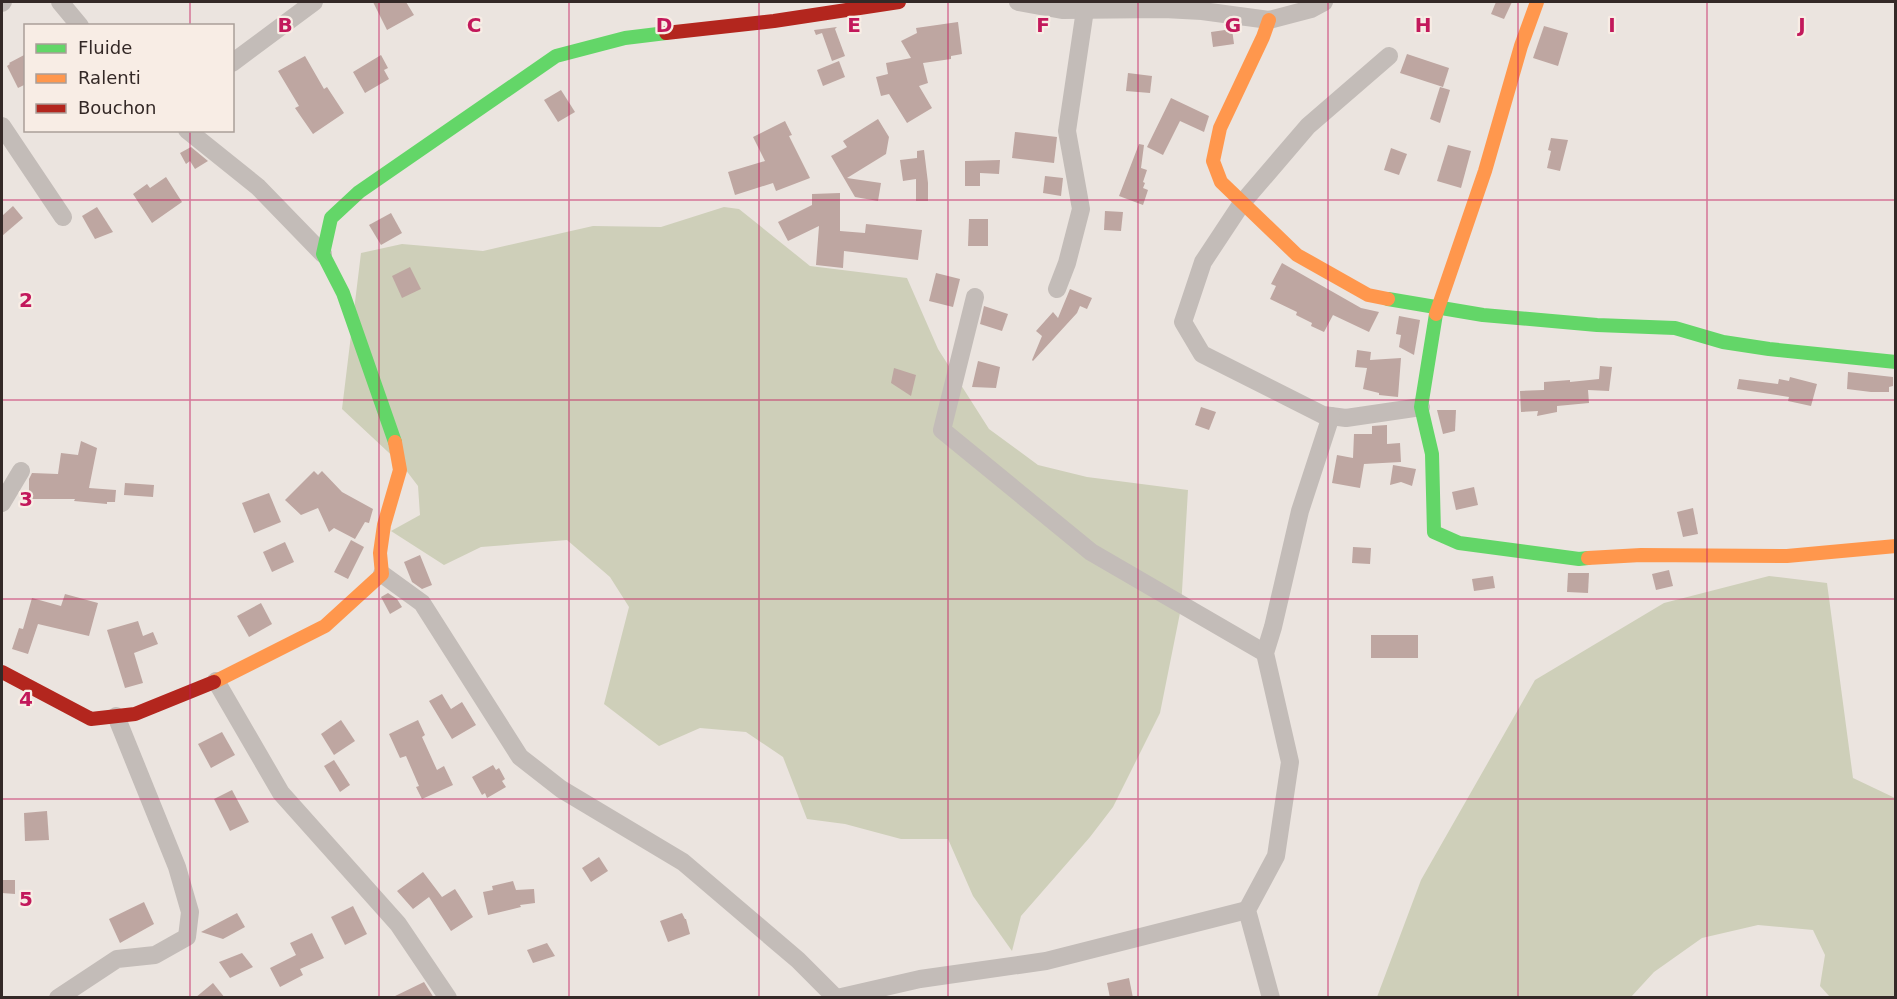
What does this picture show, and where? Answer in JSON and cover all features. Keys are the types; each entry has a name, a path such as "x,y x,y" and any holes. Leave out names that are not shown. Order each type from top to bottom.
{"street":[{"path":"60,2 78,24"},
{"path":"234,62 314,2"},
{"path":"323,254 331,218 359,192 556,56 625,38 774,21 898,2"},
{"path":"1018,2 1062,10 1164,9 1202,11 1269,20 1311,9 1324,2"},
{"path":"1537,2 1521,46 1485,171 1437,308 1421,407 1432,454 1434,532 1459,543 1579,559 1641,555 1787,556 1896,546"},
{"path":"1057,289 1067,263 1081,209 1067,132 1085,10"},
{"path":"1269,20 1220,128 1214,161 1221,182 1297,255 1368,295 1483,315 1597,325 1676,328 1723,342 1758,348 1896,362"},
{"path":"1389,56 1308,126 1242,203 1203,262 1183,322 1202,354 1323,415 1346,418 1421,407"},
{"path":"2,126 63,217"},
{"path":"189,132 258,187 323,254 343,293 396,446 400,470 384,525 380,553 382,574 422,603 520,756 561,789 684,862 798,960 837,998 920,980 1046,961 1247,910"},
{"path":"2,134 4,148 2,150"},
{"path":"975,297 942,430 1090,552 1264,653"},
{"path":"1271,998 1247,910 1276,856 1290,762 1264,653 1273,627 1300,511 1330,416"},
{"path":"2,503 21,471"},
{"path":"2,672 91,719 135,714 216,681 325,626 382,574"},
{"path":"216,681 281,793 398,924 448,998"},
{"path":"58,998 117,959 155,955 187,937 190,912 177,867 116,716"}],"green space":[{"path":"724,207 739,209 810,266 907,278 938,349 989,429 1038,465 1087,477 1188,490 1181,608 1160,713 1113,807 1021,916 1012,951 973,896 948,839 901,839 845,824 807,819 783,757 746,732 700,728 659,746 604,704 629,607 610,577 567,540 481,547 444,565 391,531 420,515 418,486 402,465 342,409 361,253 402,244 483,251 593,226 661,227"},
{"path":"1769,576 1827,583 1853,778 1895,798 1895,997 1830,997 1820,986 1825,955 1813,930 1758,925 1702,938 1654,972 1631,997 1377,997 1421,880 1535,680 1664,603"}],"building":[{"path":"373,2 406,2 414,15 387,30"},
{"path":"1496,2 1512,2 1504,19 1491,14"},
{"path":"958,22 962,54 951,56 951,59 923,63 928,83 919,86 932,108 907,123 889,94 881,96 876,77 888,74 886,63 911,58 901,41 917,33 916,28"},
{"path":"1544,26 1568,33 1558,66 1533,58"},
{"path":"837,27 835,29 845,56 832,61 822,33 816,35 814,30"},
{"path":"1232,29 1234,44 1213,47 1211,32"},
{"path":"1407,54 1449,68 1443,87 1400,73"},
{"path":"24,55 24,85 18,88 7,66"},
{"path":"381,55 388,68 384,70 389,79 365,93 353,72"},
{"path":"305,56 324,89 327,87 344,113 313,134 295,108 299,106 278,71"},
{"path":"839,61 845,77 823,86 817,70"},
{"path":"1128,73 1152,76 1150,93 1126,91"},
{"path":"1440,87 1450,90 1440,123 1430,119"},
{"path":"561,90 575,112 558,122 544,100"},
{"path":"1171,98 1209,116 1204,132 1180,121 1163,155 1147,147"},
{"path":"878,119 889,137 886,154 847,178 881,183 878,201 855,197 831,156 847,147 843,141"},
{"path":"785,121 792,135 789,136 810,178 776,191 773,183 735,195 728,172 765,161 753,137"},
{"path":"1015,132 1057,137 1054,163 1012,158"},
{"path":"1551,138 1568,140 1560,171 1547,168"},
{"path":"1139,144 1144,145 1141,168 1147,170 1143,188 1148,190 1143,205 1119,196"},
{"path":"1448,145 1471,151 1461,188 1437,181"},
{"path":"191,147 208,161 195,169 190,161 186,164 180,153"},
{"path":"1391,148 1407,154 1399,175 1384,170"},
{"path":"924,150 928,201 916,201 916,179 903,181 900,160 917,158 917,151"},
{"path":"1000,160 999,174 980,173 980,186 965,186 965,161"},
{"path":"1045,176 1063,178 1061,196 1043,193"},
{"path":"166,177 182,202 152,223 133,194 147,184 150,188"},
{"path":"840,193 840,231 865,233 866,224 922,230 918,260 844,251 843,268 816,265 819,226 788,241 778,222 812,205 812,194"},
{"path":"13,206 23,218 2,236 2,216"},
{"path":"97,207 113,232 95,239 82,216"},
{"path":"1105,211 1123,212 1121,231 1104,230"},
{"path":"391,213 402,233 381,245 369,225"},
{"path":"969,219 988,219 988,246 968,246"},
{"path":"1282,263 1361,308 1379,312 1369,332 1333,315 1324,332 1296,315 1297,312 1270,299 1276,286 1271,284"},
{"path":"410,267 421,289 402,298 392,276"},
{"path":"936,273 960,279 953,307 929,301"},
{"path":"1070,289 1092,298 1087,309 1080,306 1077,313 1033,361 1042,336 1036,331 1053,312 1058,318"},
{"path":"984,306 1008,314 1002,331 980,324"},
{"path":"1399,316 1420,320 1414,355 1399,347 1401,335 1396,334"},
{"path":"1357,350 1371,352 1370,360 1401,358 1398,397 1379,395 1379,393 1363,389 1367,368 1355,367"},
{"path":"978,361 1000,367 996,388 972,387"},
{"path":"1600,366 1612,367 1609,391 1588,390 1589,403 1557,406 1557,412 1537,416 1538,411 1521,412 1520,391 1544,390 1544,382 1599,379"},
{"path":"894,368 916,375 911,396 891,383"},
{"path":"1848,372 1893,377 1893,386 1889,387 1889,392 1847,389"},
{"path":"1790,377 1817,384 1811,406 1788,401 1789,397 1737,389 1739,379 1778,384 1779,379 1789,381"},
{"path":"1201,407 1216,412 1209,430 1195,425"},
{"path":"1437,410 1456,410 1455,431 1443,434"},
{"path":"1387,425 1387,444 1400,443 1401,462 1364,464 1360,488 1332,483 1337,455 1353,458 1354,434 1372,434 1372,426"},
{"path":"81,441 97,448 89,488 116,490 115,502 107,502 107,504 74,501 75,499 29,499 29,479 32,473 58,474 61,453 78,455"},
{"path":"1393,465 1416,469 1412,486 1401,482 1390,485"},
{"path":"314,471 318,475 322,471 342,492 373,509 369,523 365,522 355,539 334,528 329,532 318,508 301,515 285,500"},
{"path":"125,483 154,485 153,497 124,495"},
{"path":"1474,487 1478,505 1456,510 1452,492"},
{"path":"269,493 281,522 254,533 242,503"},
{"path":"1693,508 1698,534 1683,537 1677,512"},
{"path":"351,540 364,547 348,579 334,572"},
{"path":"285,542 294,562 272,572 263,552"},
{"path":"1353,547 1371,548 1370,564 1352,563"},
{"path":"420,555 432,585 422,589 412,582 404,562"},
{"path":"1669,570 1673,586 1656,590 1652,574"},
{"path":"1568,573 1589,573 1588,593 1567,592"},
{"path":"1493,576 1495,588 1474,591 1472,579"},
{"path":"388,593 397,599 402,607 390,614 381,597"},
{"path":"65,594 98,603 89,636 38,624 28,654 12,649 19,628 23,629 32,598 61,606"},
{"path":"261,603 272,624 249,637 237,616"},
{"path":"138,621 143,636 153,632 158,644 134,653 143,683 125,688 107,630"},
{"path":"1371,635 1418,635 1418,658 1371,658"},
{"path":"442,694 451,709 462,702 476,725 452,739 429,701"},
{"path":"341,720 355,741 334,755 321,734"},
{"path":"418,720 425,735 422,737 437,770 444,766 453,785 422,799 406,756 400,758 389,734"},
{"path":"222,732 235,755 211,768 198,744"},
{"path":"334,760 350,785 340,792 324,766"},
{"path":"493,765 496,770 499,768 505,779 502,781 506,787 487,798 485,793 482,795 472,777"},
{"path":"232,790 249,822 230,831 214,799"},
{"path":"47,811 49,840 25,841 24,813"},
{"path":"599,857 608,871 591,882 582,868"},
{"path":"423,872 442,897 455,889 473,917 451,931 429,897 413,909 397,891"},
{"path":"2,880 15,880 15,894 2,893"},
{"path":"513,881 516,890 534,889 535,903 488,915 483,892 493,890 492,886"},
{"path":"144,902 154,924 120,943 109,919"},
{"path":"353,906 367,934 345,945 331,917"},
{"path":"237,913 245,927 223,939 201,932"},
{"path":"682,913 690,934 668,942 660,921"},
{"path":"312,933 324,958 300,969 303,975 280,987 270,968 296,955 290,943"},
{"path":"547,943 555,956 533,963 527,950"},
{"path":"242,953 253,967 230,978 219,962"},
{"path":"1129,978 1133,998 1110,998 1107,983"},
{"path":"424,982 434,998 391,998"},
{"path":"213,983 225,998 195,998"}],"traffic: fast":[{"path":"395,442 343,293 323,254 331,218 359,192 556,56 625,38 666,33"},
{"path":"1388,299 1483,315 1597,325 1675,328 1723,342 1896,362"},
{"path":"1436,314 1421,407 1432,454 1434,532 1459,543 1579,559 1588,558"}],"traffic: slow":[{"path":"1436,314 1485,171 1521,46 1537,2"},
{"path":"1269,20 1220,128 1213,161 1221,182 1297,255 1368,295 1388,299"},
{"path":"214,682 325,626 382,574 380,553 384,525 400,470 395,442"},
{"path":"1588,558 1641,555 1787,556 1896,546"}],"traffic: jam":[{"path":"666,33 774,21 899,2"},
{"path":"2,672 91,719 135,714 214,682"}]}
